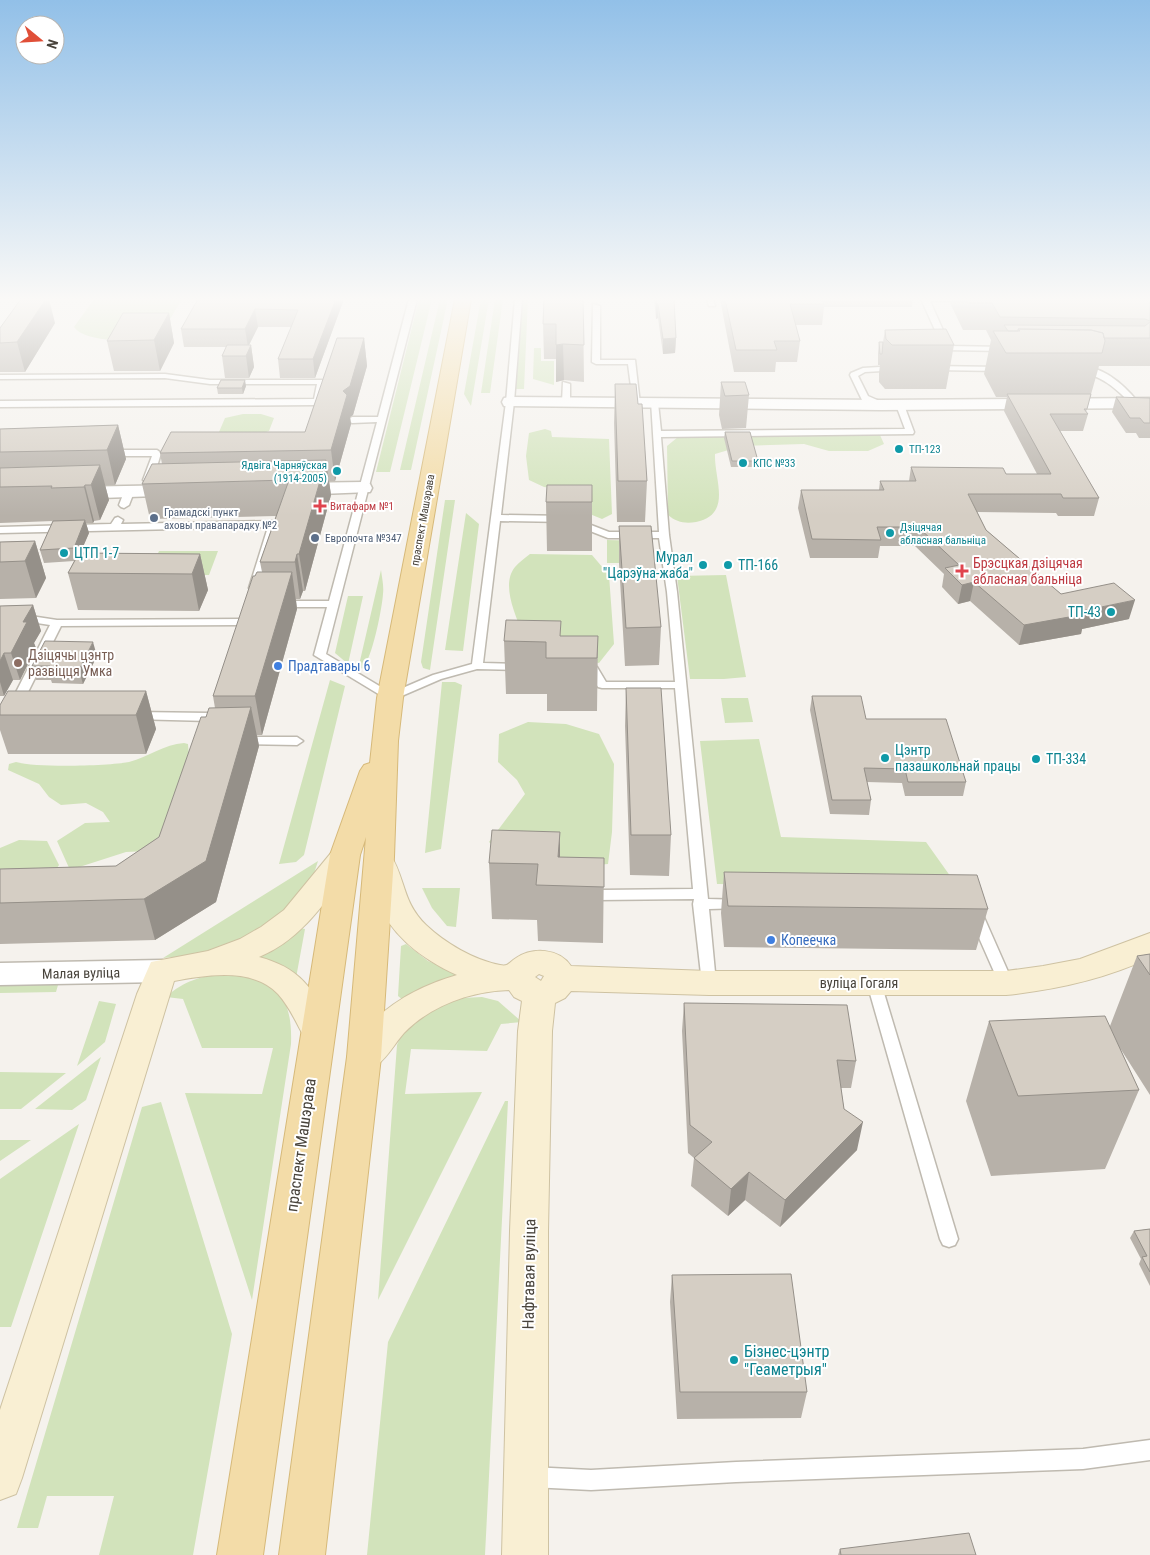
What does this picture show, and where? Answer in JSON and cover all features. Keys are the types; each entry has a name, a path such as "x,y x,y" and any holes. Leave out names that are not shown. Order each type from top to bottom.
{"main road":[{"name":"праспект Машэрава","path":"302,1555 364,1057 379,857 385,741 390,698 450,372"},
{"name":"праспект Машэрава","path":"240,1555 345,855 385,741"}],"street":[{"path":"510,402 881,405 1143,402"},
{"path":"274,490 363,488"},
{"path":"59,494 132,496 198,491"},
{"path":"0,1478 162,971 212,962 251,947 272,935 295,918 345,855"},
{"path":"379,857 394,906 414,932 440,954 469,968 529,982"},
{"name":"вуліца Гогаля","path":"529,982 1006,983 1042,980 1064,975 1129,955 1150,944"},
{"path":"212,962 249,966 271,973 288,984 318,1031"},
{"name":"Малая вуліца","path":"0,974 162,971"},
{"path":"364,1057 396,1020 431,997 463,986 529,982"},
{"name":"Нафтавая вуліца","path":"525,1555 529,1231 535,1031 529,982"}],"lane":[{"path":"394,372 320,655 354,674 390,698 437,676 478,666 528,667"},
{"path":"478,666 512,372"},
{"path":"635,372 657,434 664,535 669,564 709,983"},
{"path":"860,372 854,375 865,398 881,405"},
{"path":"1090,372 1100,373 1143,402"},
{"path":"0,377 165,376 210,382 322,382 313,412"},
{"path":"566,384 566,402"},
{"path":"0,404 316,402"},
{"path":"657,434 910,432 900,405"},
{"path":"352,420 381,419"},
{"path":"98,454 161,453 132,496"},
{"path":"496,518 568,520 608,535 664,535"},
{"path":"0,530 116,524 274,524 250,598"},
{"path":"267,604 332,604"},
{"path":"0,617 57,624 242,622"},
{"path":"0,721 15,714 57,624"},
{"path":"574,668 593,669 602,684 680,685"},
{"path":"118,716 210,717"},
{"path":"229,741 297,742"},
{"path":"577,877 586,877 597,895 700,899 755,904"},
{"path":"970,904 1006,983"},
{"path":"874,983 949,1239"},
{"path":"527,1477 550,1480 591,1480 736,1472 1083,1459 1150,1450"}],"green space":[{"path":"401,372 414,372 390,472 376,472"},
{"path":"423,372 432,372 411,470 400,470"},
{"path":"468,372 477,372 471,406 464,394"},
{"path":"484,372 493,372 490,393 481,393"},
{"path":"517,372 525,372 524,389 516,389"},
{"path":"533,372 554,372 554,385 533,379"},
{"path":"243,414 261,414 274,418 269,431 262,433 244,436 219,432 225,418"},
{"path":"545,429 551,431 552,437 609,439 612,514 602,519 575,508 554,488 544,487 529,480 526,456 529,433"},
{"path":"880,435 884,444 868,451 829,451 804,444 742,446 715,454 719,495 718,504 714,512 707,518 692,523 677,521 668,515 667,446 678,437"},
{"path":"445,500 455,500 430,670 423,668 421,662"},
{"path":"466,513 479,524 463,651 445,650"},
{"path":"607,540 644,541 645,563 607,563"},
{"path":"159,551 218,551 209,575 148,575"},
{"path":"530,554 592,555 609,575 614,644 599,663 569,657 522,632 511,599 509,582 515,567"},
{"path":"381,570 383,591 381,611 373,645 366,664 362,669 359,665"},
{"path":"726,575 746,677 690,679 677,576"},
{"path":"348,596 363,596 348,664 335,653"},
{"path":"330,680 345,686 304,855 296,862 279,864"},
{"path":"442,682 455,682 462,685 441,849 425,853"},
{"path":"721,698 748,698 753,722 725,723"},
{"path":"528,722 566,724 599,734 614,764 612,832 608,864 563,868 505,856 489,842 525,794 517,780 498,762 499,734"},
{"path":"759,739 781,837 926,842 958,887 717,884 700,741"},
{"path":"184,743 188,744 189,756 162,832 148,851 126,852 70,870 57,841 85,823 110,822 103,812 86,803 61,805 49,797 39,784 8,770 9,764 16,762 73,766 129,762 163,748"},
{"path":"19,840 47,841 59,865 52,876 0,886 0,848"},
{"path":"318,861 310,886 262,932 206,954 163,958"},
{"path":"422,888 460,888 456,927 447,926 432,908"},
{"path":"300,928 305,929 296,978 253,958"},
{"path":"406,944 428,961 452,971 457,976 403,1000 398,996 401,946"},
{"path":"224,973 255,979 277,991 284,1000 291,1026 291,1044 252,1300 185,1093 262,1094 273,1048 202,1048 183,999 166,997 193,980"},
{"path":"54,982 58,985 56,992 0,993 0,984"},
{"path":"482,997 498,1001 522,1022 501,1024 487,1051 411,1049 405,1094 482,1092 378,1300 397,1045 405,1027 442,1003 462,998"},
{"path":"99,1001 116,1004 105,1042 77,1066"},
{"path":"101,1057 86,1100 72,1110 35,1109"},
{"path":"0,1072 66,1073 21,1109 0,1109"},
{"path":"505,1101 508,1101 485,1555 367,1555 388,1342"},
{"path":"161,1102 232,1334 193,1555 99,1555 114,1496 47,1496 38,1528 17,1528 142,1107"},
{"path":"79,1124 11,1327 0,1327 0,1179"},
{"path":"0,1140 31,1140 0,1161"}],"building":[{"path":"326,372 354,372 350,386 343,391 347,395 331,450 160,453 171,432 305,432"},
{"path":"221,380 245,380 242,388 217,388"},
{"path":"721,382 745,382 749,395 725,396"},
{"path":"615,384 636,384 638,404 642,404 647,481 618,481"},
{"path":"1007,394 1091,394 1087,409 1084,409 1088,414 1050,414 1099,498 1063,498 1061,494 968,494 986,530 1061,594 1114,583 1135,600 1082,611 1086,614 1024,625 974,582 962,585 945,568 959,565 918,527 877,527 881,540 812,539 801,490 884,490 880,481 916,481 911,467 1003,468 1006,474 1051,474"},
{"path":"1116,397 1150,398 1150,423 1144,423 1140,418 1130,418"},
{"path":"118,425 107,450 0,452 0,429"},
{"path":"725,432 750,432 758,461 732,461"},
{"path":"326,460 299,554 297,554 295,562 260,562 289,480 142,484 152,464"},
{"path":"100,465 91,485 85,485 84,487 0,487 0,468"},
{"path":"547,485 592,485 592,502 546,502"},
{"path":"85,520 74,548 40,550 53,521"},
{"path":"619,526 651,526 661,627 626,628"},
{"path":"35,541 25,561 0,562 0,542"},
{"path":"79,553 200,554 192,574 68,573"},
{"path":"257,572 292,572 255,696 213,696 253,576"},
{"path":"33,605 23,622 27,622 11,653 4,653 0,661 0,606"},
{"path":"506,620 561,621 560,636 598,636 597,658 546,658 546,642 504,641"},
{"path":"45,641 93,642 79,670 48,670 50,666 32,666"},
{"path":"626,688 661,688 671,835 631,835"},
{"path":"8,691 146,691 136,715 0,715 0,705"},
{"name":"Цэнтр пазашкольнай працы","path":"812,696 861,696 866,719 946,719 966,782 908,782 905,769 864,768 871,800 832,800"},
{"path":"251,707 206,861 144,899 0,903 0,869 116,866 159,837 201,717 206,717 209,708"},
{"path":"492,830 560,832 558,857 604,858 604,887 536,885 538,864 489,863"},
{"path":"724,872 977,875 988,909 728,906"},
{"path":"1150,954 1150,975 1137,956"},
{"path":"684,1003 847,1005 856,1061 837,1060 844,1109 863,1122 785,1200 749,1172 731,1189 694,1158 712,1142 690,1125"},
{"path":"1105,1016 1139,1090 1018,1096 989,1021"},
{"path":"1150,1229 1150,1272 1142,1257 1147,1256 1134,1231"},
{"name":"Бізнес-цэнтр \"Геаметрыя\"","path":"791,1274 807,1392 680,1392 672,1275"},
{"path":"969,1533 976,1555 841,1555 840,1549"}],"place":[{"name":"ТП-123","path":"899,449"},
{"name":"КПС №33","path":"743,463"},
{"name":"Ядвіга Чарняўская (1914-2005)","path":"337,471"},
{"name":"Витафарм №1","path":"320,506"},
{"name":"Грамадскі пункт аховы правапарадку №2","path":"154,518"},
{"name":"Дзіцячая абласная бальніца","path":"890,533"},
{"name":"Европочта №347","path":"315,538"},
{"name":"ЦТП 1-7","path":"64,553"},
{"name":"Мурал \"Царэўна-жаба\"","path":"703,565"},
{"name":"ТП-166","path":"728,565"},
{"name":"Брэсцкая дзіцячая абласная бальніца","path":"962,571"},
{"name":"ТП-43","path":"1111,612"},
{"name":"Дзіцячы цэнтр развіцця Умка","path":"18,663"},
{"name":"Прадтавары 6","path":"278,666"},
{"name":"Цэнтр пазашкольнай працы","path":"885,758"},
{"name":"ТП-334","path":"1036,759"},
{"name":"Копеечка","path":"771,940"},
{"name":"Бізнес-цэнтр \"Геаметрыя\"","path":"734,1360"}]}
